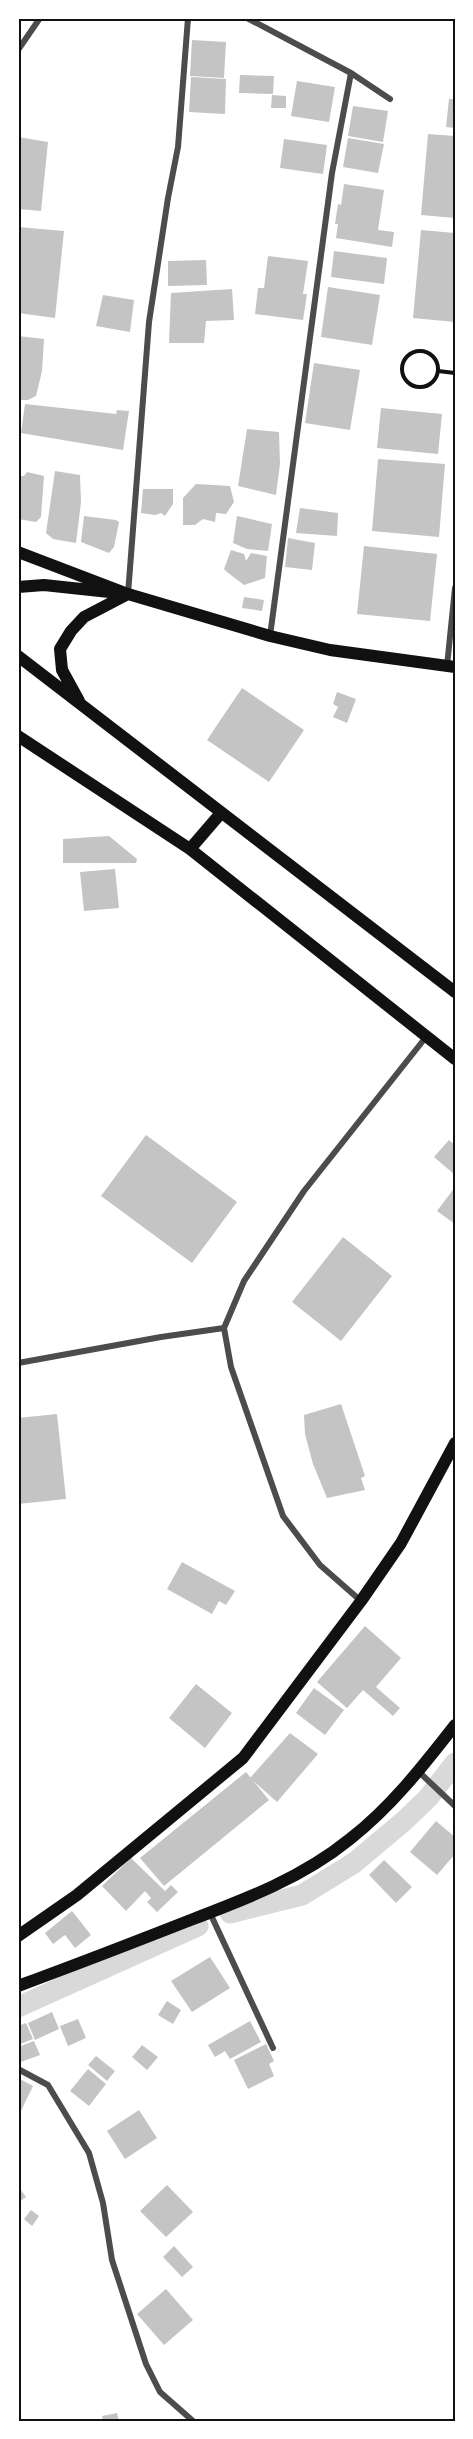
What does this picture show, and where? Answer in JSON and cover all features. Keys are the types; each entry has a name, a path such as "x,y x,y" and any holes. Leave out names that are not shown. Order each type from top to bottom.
{"main road":[{"path":"18,552 128,594 270,636 330,650 451,666"},
{"path":"18,587 44,585 128,594"},
{"path":"81,705 62,670 60,649 71,631 84,617 128,594"},
{"path":"18,656 455,992"},
{"path":"18,736 190,849 455,1059"},
{"path":"190,849 221,813"},
{"path":"18,1936 77,1895 243,1758 361,1601 401,1543 455,1443"},
{"path":"18,1986 260,1893 311,1867 373,1820 422,1775 455,1725"}],"street":[{"path":"18,50 40,18"},
{"path":"128,594 149,322 178,147 188,18"},
{"path":"247,18 351,73 390,99"},
{"path":"270,636 332,173 351,73"},
{"path":"451,666 455,588"},
{"path":"361,1601 320,1565 283,1516 231,1367 224,1328 244,1281 304,1191 426,1037"},
{"path":"18,1363 161,1336 224,1328"},
{"path":"422,1775 455,1806"},
{"path":"210,1913 273,2048"},
{"path":"18,2069 48,2085 89,2153 103,2203 112,2260 146,2364 160,2392 193,2421"}],"path":[{"path":"422,351 434,357 438,371 432,383 418,387 406,381 402,367 408,355 422,351"},
{"path":"438,371 455,373"}],"building":[{"path":"192,40 226,42 224,78 190,76"},
{"path":"240,75 274,76 273,94 239,93"},
{"path":"191,77 226,79 225,114 189,112"},
{"path":"297,81 335,87 329,122 291,116"},
{"path":"272,95 286,96 286,108 271,108"},
{"path":"449,99 455,99 455,128 446,127"},
{"path":"353,106 388,111 383,142 348,136"},
{"path":"428,134 455,136 455,218 421,215"},
{"path":"18,137 48,142 41,211 18,209"},
{"path":"348,138 384,144 378,173 343,167"},
{"path":"284,139 327,145 323,174 280,168"},
{"path":"344,184 384,190 378,230 394,232 392,247 336,238 338,224 335,224"},
{"path":"18,227 64,231 55,318 18,313"},
{"path":"421,230 455,233 455,322 413,318"},
{"path":"334,251 387,258 384,284 331,277"},
{"path":"268,256 308,261 303,294 307,294 303,320 255,314 258,288 264,288"},
{"path":"206,260 207,285 168,286 168,261"},
{"path":"328,287 380,295 372,345 321,337"},
{"path":"232,289 234,320 206,321 204,343 169,343 171,293"},
{"path":"103,295 134,300 130,332 96,326"},
{"path":"18,336 44,339 42,371 36,396 28,400 18,400"},
{"path":"314,363 360,370 350,430 305,423"},
{"path":"25,404 116,414 117,410 129,411 123,450 21,433"},
{"path":"381,408 442,414 438,454 377,448"},
{"path":"247,429 279,432 280,464 276,495 238,486"},
{"path":"378,459 445,464 439,537 372,531"},
{"path":"55,471 80,475 81,502 76,543 53,539 46,533"},
{"path":"27,472 44,476 41,517 36,522 18,519 18,476 24,476"},
{"path":"196,484 230,486 234,502 226,514 216,513 215,522 203,519 195,525 183,525 183,498"},
{"path":"143,489 173,489 173,504 165,516 161,513 155,515 141,513"},
{"path":"300,508 338,513 337,536 296,533"},
{"path":"84,516 119,522 114,547 109,553 81,542"},
{"path":"237,516 272,524 268,551 247,549 233,543"},
{"path":"288,538 315,543 312,570 285,567"},
{"path":"364,546 437,554 430,621 357,614"},
{"path":"231,550 244,554 246,561 251,553 267,556 265,578 244,585 227,572 224,569"},
{"path":"244,597 264,600 262,611 242,608"},
{"path":"242,688 304,730 269,782 207,740"},
{"path":"337,692 356,699 347,723 333,717 338,707 333,704"},
{"path":"109,836 137,859 136,863 63,863 63,839"},
{"path":"115,869 119,908 84,911 80,872"},
{"path":"146,1135 237,1202 192,1263 101,1196"},
{"path":"449,1140 455,1145 455,1175 434,1157"},
{"path":"455,1187 455,1224 437,1211"},
{"path":"343,1237 392,1276 341,1341 292,1302"},
{"path":"341,1404 365,1476 361,1478 365,1490 327,1498 313,1464 305,1434 304,1415"},
{"path":"57,1414 66,1499 18,1504 18,1418"},
{"path":"182,1562 235,1591 226,1605 219,1601 212,1614 167,1589"},
{"path":"365,1626 401,1658 376,1687 400,1708 393,1716 363,1690 347,1708 317,1682"},
{"path":"196,1684 232,1713 205,1748 169,1718"},
{"path":"314,1688 344,1710 325,1735 296,1713"},
{"path":"290,1733 318,1754 277,1802 250,1778"},
{"path":"246,1772 269,1800 164,1886 140,1858"},
{"path":"436,1821 455,1837 455,1854 437,1875 410,1852"},
{"path":"131,1858 165,1891 171,1885 178,1892 157,1912 147,1902 151,1898 145,1891 126,1911 102,1886"},
{"path":"384,1860 412,1887 396,1903 369,1875"},
{"path":"72,1911 91,1935 75,1948 65,1935 53,1944 45,1933"},
{"path":"210,1957 230,1988 192,2012 171,1981"},
{"path":"167,2001 181,2010 173,2024 158,2015"},
{"path":"52,2012 59,2029 35,2040 28,2023"},
{"path":"78,2019 86,2038 68,2046 60,2026"},
{"path":"250,2021 261,2042 230,2059 225,2051 215,2057 208,2045"},
{"path":"26,2023 33,2039 18,2045 18,2026"},
{"path":"34,2041 40,2055 18,2063 18,2047"},
{"path":"266,2044 274,2061 269,2064 274,2076 248,2089 234,2060"},
{"path":"142,2045 158,2057 147,2070 132,2057"},
{"path":"96,2056 115,2071 107,2081 88,2065"},
{"path":"88,2069 106,2084 89,2106 70,2091"},
{"path":"18,2078 33,2086 18,2117"},
{"path":"139,2110 157,2138 125,2159 107,2131"},
{"path":"167,2185 193,2212 166,2237 140,2211"},
{"path":"18,2186 26,2197 18,2203"},
{"path":"31,2210 39,2216 32,2226 24,2219"},
{"path":"174,2246 193,2267 182,2277 163,2257"},
{"path":"166,2289 193,2320 164,2345 137,2314"},
{"path":"117,2413 119,2421 103,2421 102,2416"}],"waterway":[{"path":"230,1913 302,1895 354,1863 428,1798 455,1763"},
{"path":"18,2007 198,1926"}]}
